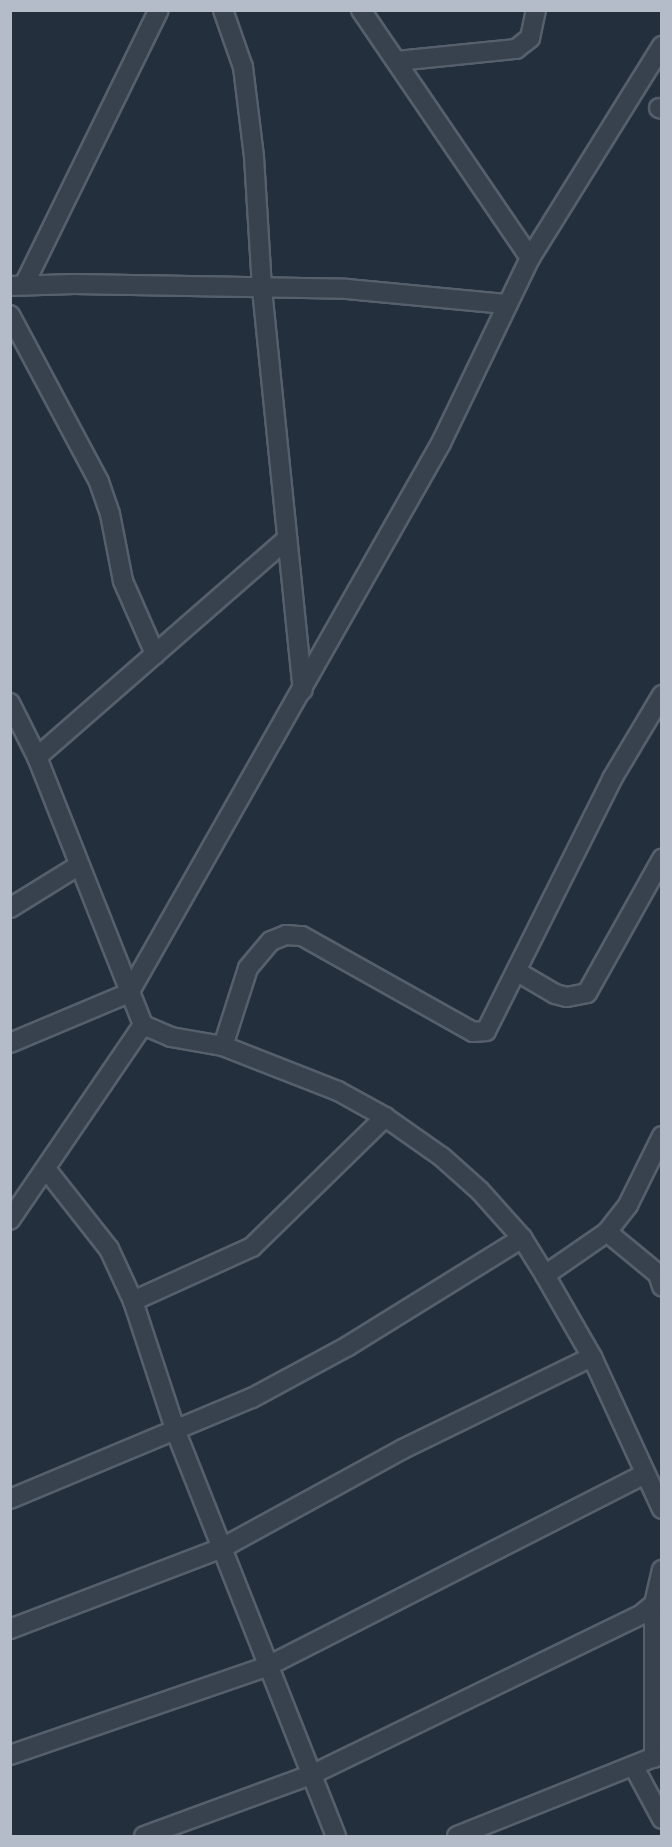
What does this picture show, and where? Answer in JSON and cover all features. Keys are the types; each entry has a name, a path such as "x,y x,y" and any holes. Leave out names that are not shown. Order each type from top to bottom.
{"street":[{"path":"159,10 17,286 347,289 505,304"},
{"path":"223,10 243,67 254,157 262,289 303,690"},
{"path":"361,10 530,258"},
{"path":"397,61 516,49 531,38 536,10"},
{"path":"10,1043 129,993 303,690 441,443 505,304 530,258 662,45"},
{"path":"10,315 99,482 110,514 123,582 155,654"},
{"path":"37,757 287,539"},
{"path":"223,1047 248,968 271,941 286,935 302,936 473,1032 486,1031 495,1020 516,971 612,779 662,696"},
{"path":"10,703 37,757 78,866 143,1025 171,1037 223,1047 338,1091 385,1117 442,1157 480,1191 522,1239 592,1357 643,1475 661,1507"},
{"path":"516,971 555,994 567,997 586,993 662,859"},
{"path":"10,908 78,866"},
{"path":"10,1220 143,1025"},
{"path":"132,1301 252,1247 385,1117"},
{"path":"545,1275 607,1232 628,1205 662,1136"},
{"path":"46,1169 109,1249 132,1301 176,1432 336,1836"},
{"path":"607,1232 660,1276"},
{"path":"10,1499 176,1432 252,1398 348,1346 522,1239"},
{"path":"10,1629 222,1548 403,1449 592,1357"},
{"path":"10,1755 268,1666 643,1475"},
{"path":"457,1836 658,1756 654,1604 662,1570"},
{"path":"144,1836 313,1774 642,1614 654,1604"},
{"path":"634,1767 662,1819"}]}
